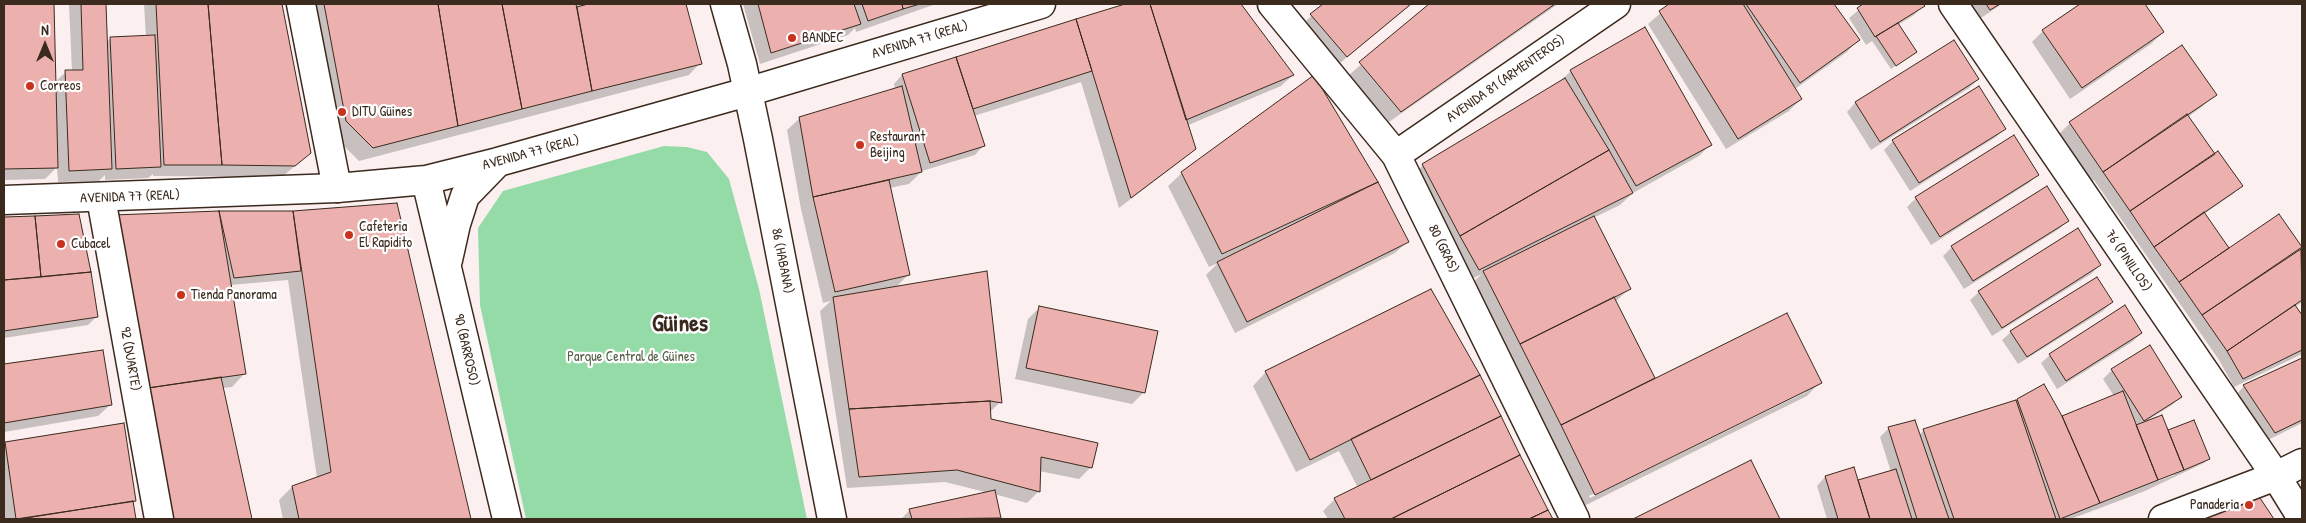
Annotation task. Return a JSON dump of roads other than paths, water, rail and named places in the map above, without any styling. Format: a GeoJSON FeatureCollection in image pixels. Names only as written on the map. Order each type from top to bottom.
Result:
{"type":"FeatureCollection","features":[{"type":"Feature","properties":{"kind":"main road"},"geometry":{"type":"LineString","coordinates":[[301,4],[337,188]]}},
{"type":"Feature","properties":{"kind":"main road","name":"86 (HABANA)"},"geometry":{"type":"LineString","coordinates":[[725,4],[735,37],[758,139],[832,519]]}},
{"type":"Feature","properties":{"kind":"main road","name":"AVENIDA 77 (REAL)"},"geometry":{"type":"LineString","coordinates":[[4,200],[337,188],[426,180],[498,162],[747,92],[1041,4]]}},
{"type":"Feature","properties":{"kind":"main road","name":"80 (GRAS)"},"geometry":{"type":"LineString","coordinates":[[1272,4],[1396,155],[1575,519]]}},
{"type":"Feature","properties":{"kind":"main road","name":"AVENIDA 81 (ARMENTEROS)"},"geometry":{"type":"LineString","coordinates":[[1396,155],[1616,4]]}},
{"type":"Feature","properties":{"kind":"main road","name":"76 (PINILLOS)"},"geometry":{"type":"LineString","coordinates":[[1953,4],[2276,476],[2302,518]]}},
{"type":"Feature","properties":{"kind":"main road"},"geometry":{"type":"LineString","coordinates":[[446,266],[465,196],[498,162]]}},
{"type":"Feature","properties":{"kind":"main road","name":"90 (BARROSO)"},"geometry":{"type":"LineString","coordinates":[[426,180],[507,519]]}},
{"type":"Feature","properties":{"kind":"main road","name":"92 (DUARTE)"},"geometry":{"type":"LineString","coordinates":[[101,198],[159,519]]}},
{"type":"Feature","properties":{"kind":"main road"},"geometry":{"type":"LineString","coordinates":[[2163,519],[2276,476],[2302,463]]}},
{"type":"Feature","properties":{"kind":"place","name":"BANDEC"},"geometry":{"type":"Point","coordinates":[792,38]}},
{"type":"Feature","properties":{"kind":"place","name":"Correos"},"geometry":{"type":"Point","coordinates":[30,86]}},
{"type":"Feature","properties":{"kind":"place","name":"DITU Güines"},"geometry":{"type":"Point","coordinates":[342,112]}},
{"type":"Feature","properties":{"kind":"place","name":"Restaurant Beijing"},"geometry":{"type":"Point","coordinates":[860,145]}},
{"type":"Feature","properties":{"kind":"place","name":"Cafeteria El Rapidito"},"geometry":{"type":"Point","coordinates":[349,235]}},
{"type":"Feature","properties":{"kind":"place","name":"Cubacel"},"geometry":{"type":"Point","coordinates":[61,244]}},
{"type":"Feature","properties":{"kind":"place","name":"Tienda Panorama"},"geometry":{"type":"Point","coordinates":[181,295]}},
{"type":"Feature","properties":{"kind":"place","name":"Panaderia"},"geometry":{"type":"Point","coordinates":[2249,505]}},
{"type":"Feature","properties":{"kind":"district","name":"Güines"},"geometry":{"type":"Point","coordinates":[680,325]}},
{"type":"Feature","properties":{"kind":"park label","name":"Parque Central de Güines"},"geometry":{"type":"Point","coordinates":[631,357]}}]}
